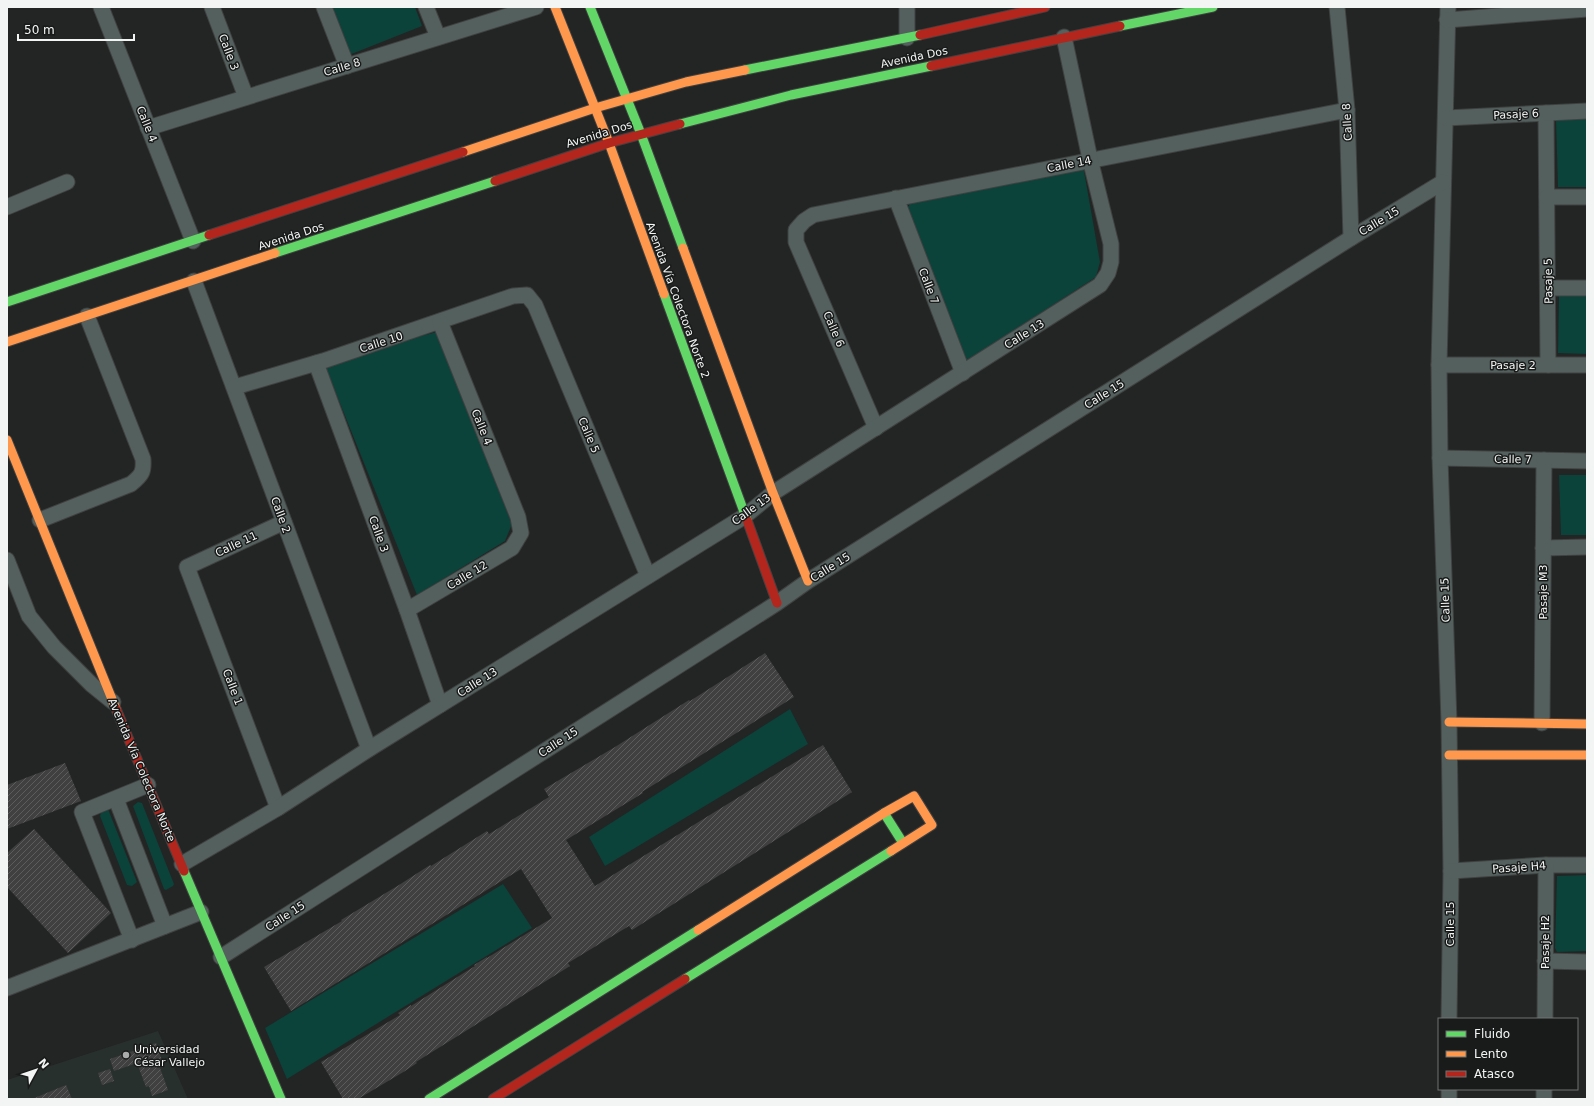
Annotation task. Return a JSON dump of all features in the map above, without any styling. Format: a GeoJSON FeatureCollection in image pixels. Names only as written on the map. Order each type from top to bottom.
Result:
{"type":"FeatureCollection","features":[{"type":"Feature","properties":{"kind":"street","name":"Calle 4"},"geometry":{"type":"LineString","coordinates":[[101,7],[193,241]]}},
{"type":"Feature","properties":{"kind":"street","name":"Calle 3"},"geometry":{"type":"LineString","coordinates":[[212,7],[246,97]]}},
{"type":"Feature","properties":{"kind":"street"},"geometry":{"type":"LineString","coordinates":[[324,7],[347,66]]}},
{"type":"Feature","properties":{"kind":"street"},"geometry":{"type":"LineString","coordinates":[[426,7],[438,38]]}},
{"type":"Feature","properties":{"kind":"street","name":"Calle 8"},"geometry":{"type":"LineString","coordinates":[[148,128],[536,7]]}},
{"type":"Feature","properties":{"kind":"street","name":"Avenida Vía Colectora Norte 2"},"geometry":{"type":"LineString","coordinates":[[556,7],[609,143],[777,603]]}},
{"type":"Feature","properties":{"kind":"street","name":"Avenida Vía Colectora Norte 2"},"geometry":{"type":"LineString","coordinates":[[590,7],[641,134],[773,493],[808,581]]}},
{"type":"Feature","properties":{"kind":"street"},"geometry":{"type":"LineString","coordinates":[[907,7],[907,38]]}},
{"type":"Feature","properties":{"kind":"street","name":"Avenida Dos"},"geometry":{"type":"LineString","coordinates":[[7,302],[595,108],[686,82],[907,38],[997,12],[1045,7]]}},
{"type":"Feature","properties":{"kind":"street","name":"Avenida Dos"},"geometry":{"type":"LineString","coordinates":[[7,342],[609,143],[641,134],[791,95],[1213,7]]}},
{"type":"Feature","properties":{"kind":"street","name":"Calle 8"},"geometry":{"type":"LineString","coordinates":[[1338,7],[1347,110],[1351,238]]}},
{"type":"Feature","properties":{"kind":"street"},"geometry":{"type":"LineString","coordinates":[[1447,13],[1587,9]]}},
{"type":"Feature","properties":{"kind":"street","name":"Calle 15"},"geometry":{"type":"LineString","coordinates":[[1447,13],[1445,174],[1443,182],[1440,365],[1440,458],[1449,722],[1449,1018]]}},
{"type":"Feature","properties":{"kind":"street","name":"Calle 13"},"geometry":{"type":"LineString","coordinates":[[182,864],[278,808],[369,749],[745,516],[773,493],[1100,286],[1108,273],[1111,262],[1111,244],[1090,159],[1064,37]]}},
{"type":"Feature","properties":{"kind":"street","name":"Calle 14"},"geometry":{"type":"LineString","coordinates":[[796,230],[804,221],[813,215],[1090,159],[1347,110]]}},
{"type":"Feature","properties":{"kind":"street","name":"Pasaje 6"},"geometry":{"type":"LineString","coordinates":[[1446,118],[1587,111]]}},
{"type":"Feature","properties":{"kind":"street","name":"Pasaje 5"},"geometry":{"type":"LineString","coordinates":[[1546,113],[1548,365]]}},
{"type":"Feature","properties":{"kind":"street"},"geometry":{"type":"LineString","coordinates":[[7,206],[67,182]]}},
{"type":"Feature","properties":{"kind":"street","name":"Calle 15"},"geometry":{"type":"LineString","coordinates":[[221,957],[777,603],[808,581],[1351,238],[1443,182]]}},
{"type":"Feature","properties":{"kind":"street"},"geometry":{"type":"LineString","coordinates":[[1547,197],[1587,197]]}},
{"type":"Feature","properties":{"kind":"street","name":"Calle 7"},"geometry":{"type":"LineString","coordinates":[[896,198],[962,373]]}},
{"type":"Feature","properties":{"kind":"street","name":"Calle 6"},"geometry":{"type":"LineString","coordinates":[[796,230],[796,242],[876,428]]}},
{"type":"Feature","properties":{"kind":"street","name":"Calle 2"},"geometry":{"type":"LineString","coordinates":[[194,281],[369,749]]}},
{"type":"Feature","properties":{"kind":"street"},"geometry":{"type":"LineString","coordinates":[[1548,288],[1587,288]]}},
{"type":"Feature","properties":{"kind":"street","name":"Calle 10"},"geometry":{"type":"LineString","coordinates":[[235,388],[440,322],[513,296],[527,295]]}},
{"type":"Feature","properties":{"kind":"street","name":"Calle 5"},"geometry":{"type":"LineString","coordinates":[[527,295],[535,305],[648,576]]}},
{"type":"Feature","properties":{"kind":"street"},"geometry":{"type":"LineString","coordinates":[[40,520],[131,484],[139,478],[144,470],[143,459],[87,316]]}},
{"type":"Feature","properties":{"kind":"street","name":"Calle 4"},"geometry":{"type":"LineString","coordinates":[[440,322],[518,517],[521,533]]}},
{"type":"Feature","properties":{"kind":"street","name":"Calle 3"},"geometry":{"type":"LineString","coordinates":[[316,363],[407,610],[440,705]]}},
{"type":"Feature","properties":{"kind":"street","name":"Pasaje 2"},"geometry":{"type":"LineString","coordinates":[[1440,365],[1587,365]]}},
{"type":"Feature","properties":{"kind":"street","name":"Avenida Vía Colectora Norte"},"geometry":{"type":"LineString","coordinates":[[7,440],[148,785],[281,1099]]}},
{"type":"Feature","properties":{"kind":"street","name":"Calle 7"},"geometry":{"type":"LineString","coordinates":[[1440,458],[1587,461]]}},
{"type":"Feature","properties":{"kind":"street","name":"Pasaje M3"},"geometry":{"type":"LineString","coordinates":[[1542,723],[1544,460]]}},
{"type":"Feature","properties":{"kind":"street","name":"Calle 11"},"geometry":{"type":"LineString","coordinates":[[187,567],[284,522]]}},
{"type":"Feature","properties":{"kind":"street","name":"Calle 12"},"geometry":{"type":"LineString","coordinates":[[407,610],[512,548],[521,533]]}},
{"type":"Feature","properties":{"kind":"street"},"geometry":{"type":"LineString","coordinates":[[1543,548],[1587,547]]}},
{"type":"Feature","properties":{"kind":"street"},"geometry":{"type":"LineString","coordinates":[[7,560],[29,616],[54,647],[92,685],[114,703]]}},
{"type":"Feature","properties":{"kind":"street","name":"Calle 1"},"geometry":{"type":"LineString","coordinates":[[187,567],[278,808]]}},
{"type":"Feature","properties":{"kind":"street"},"geometry":{"type":"LineString","coordinates":[[1449,722],[1587,724]]}},
{"type":"Feature","properties":{"kind":"street"},"geometry":{"type":"LineString","coordinates":[[1449,755],[1587,755]]}},
{"type":"Feature","properties":{"kind":"street"},"geometry":{"type":"LineString","coordinates":[[132,940],[82,812],[148,785]]}},
{"type":"Feature","properties":{"kind":"street"},"geometry":{"type":"LineString","coordinates":[[429,1099],[884,813],[914,796],[932,826],[493,1099]]}},
{"type":"Feature","properties":{"kind":"street"},"geometry":{"type":"LineString","coordinates":[[116,799],[165,926]]}},
{"type":"Feature","properties":{"kind":"street"},"geometry":{"type":"LineString","coordinates":[[884,813],[903,843]]}},
{"type":"Feature","properties":{"kind":"street","name":"Pasaje H4"},"geometry":{"type":"LineString","coordinates":[[1450,872],[1546,864],[1587,865]]}},
{"type":"Feature","properties":{"kind":"street","name":"Pasaje H2"},"geometry":{"type":"LineString","coordinates":[[1544,1018],[1546,864]]}},
{"type":"Feature","properties":{"kind":"street"},"geometry":{"type":"LineString","coordinates":[[7,988],[201,912]]}},
{"type":"Feature","properties":{"kind":"street"},"geometry":{"type":"LineString","coordinates":[[1545,961],[1587,962]]}},
{"type":"Feature","properties":{"kind":"shaded area","name":"Universidad César Vallejo"},"geometry":{"type":"Polygon","coordinates":[[[158,1031],[188,1099],[7,1099],[7,1080],[158,1031]]]}},
{"type":"Feature","properties":{"kind":"green space"},"geometry":{"type":"Polygon","coordinates":[[[331,7],[415,7],[422,26],[349,55],[331,7]]]}},
{"type":"Feature","properties":{"kind":"green space"},"geometry":{"type":"Polygon","coordinates":[[[1587,118],[1587,187],[1558,187],[1556,120],[1587,118]]]}},
{"type":"Feature","properties":{"kind":"green space"},"geometry":{"type":"Polygon","coordinates":[[[1077,165],[1084,171],[1100,262],[1096,277],[967,361],[961,356],[907,209],[913,198],[1077,165]]]}},
{"type":"Feature","properties":{"kind":"green space"},"geometry":{"type":"Polygon","coordinates":[[[1559,296],[1587,296],[1587,354],[1558,353],[1559,296]]]}},
{"type":"Feature","properties":{"kind":"green space"},"geometry":{"type":"Polygon","coordinates":[[[437,332],[512,524],[505,541],[417,595],[323,361],[437,332]]]}},
{"type":"Feature","properties":{"kind":"green space"},"geometry":{"type":"Polygon","coordinates":[[[1559,475],[1587,475],[1587,535],[1561,535],[1559,475]]]}},
{"type":"Feature","properties":{"kind":"green space"},"geometry":{"type":"Polygon","coordinates":[[[790,709],[808,744],[605,866],[589,837],[790,709]]]}},
{"type":"Feature","properties":{"kind":"green space"},"geometry":{"type":"Polygon","coordinates":[[[138,802],[142,803],[174,884],[166,890],[164,889],[133,806],[138,802]]]}},
{"type":"Feature","properties":{"kind":"green space"},"geometry":{"type":"Polygon","coordinates":[[[108,809],[137,882],[132,886],[127,885],[100,816],[102,810],[108,809]]]}},
{"type":"Feature","properties":{"kind":"green space"},"geometry":{"type":"Polygon","coordinates":[[[1587,875],[1587,951],[1557,952],[1555,948],[1557,876],[1587,875]]]}},
{"type":"Feature","properties":{"kind":"green space"},"geometry":{"type":"Polygon","coordinates":[[[503,884],[532,928],[287,1079],[265,1028],[503,884]]]}},
{"type":"Feature","properties":{"kind":"building"},"geometry":{"type":"Polygon","coordinates":[[[765,653],[794,697],[566,840],[595,886],[823,745],[852,792],[632,930],[629,926],[568,963],[570,966],[416,1062],[417,1063],[405,1071],[358,1099],[343,1099],[321,1062],[400,1015],[398,1013],[552,918],[521,869],[291,1011],[264,967],[342,921],[341,920],[487,831],[489,834],[549,797],[544,789],[615,747],[689,700],[690,701],[765,653]]]}},
{"type":"Feature","properties":{"kind":"building"},"geometry":{"type":"Polygon","coordinates":[[[65,763],[81,801],[7,829],[7,785],[65,763]]]}},
{"type":"Feature","properties":{"kind":"building"},"geometry":{"type":"Polygon","coordinates":[[[34,829],[111,913],[68,953],[7,887],[7,853],[34,829]]]}},
{"type":"Feature","properties":{"kind":"building"},"geometry":{"type":"Polygon","coordinates":[[[156,1043],[164,1067],[160,1068],[168,1090],[152,1096],[149,1086],[146,1087],[137,1063],[114,1071],[110,1059],[156,1043]]]}},
{"type":"Feature","properties":{"kind":"building"},"geometry":{"type":"Polygon","coordinates":[[[110,1069],[114,1081],[102,1085],[98,1073],[110,1069]]]}},
{"type":"Feature","properties":{"kind":"building"},"geometry":{"type":"Polygon","coordinates":[[[66,1085],[72,1099],[32,1099],[66,1085]]]}},
{"type":"Feature","properties":{"kind":"traffic: fast"},"geometry":{"type":"LineString","coordinates":[[590,7],[641,134],[683,248]]}},
{"type":"Feature","properties":{"kind":"traffic: fast"},"geometry":{"type":"LineString","coordinates":[[1120,26],[1213,7]]}},
{"type":"Feature","properties":{"kind":"traffic: fast"},"geometry":{"type":"LineString","coordinates":[[745,70],[920,35]]}},
{"type":"Feature","properties":{"kind":"traffic: fast"},"geometry":{"type":"LineString","coordinates":[[680,124],[791,95],[931,66]]}},
{"type":"Feature","properties":{"kind":"traffic: fast"},"geometry":{"type":"LineString","coordinates":[[275,253],[495,181]]}},
{"type":"Feature","properties":{"kind":"traffic: fast"},"geometry":{"type":"LineString","coordinates":[[7,302],[209,235]]}},
{"type":"Feature","properties":{"kind":"traffic: fast"},"geometry":{"type":"LineString","coordinates":[[664,294],[747,520]]}},
{"type":"Feature","properties":{"kind":"traffic: fast"},"geometry":{"type":"LineString","coordinates":[[884,813],[903,843]]}},
{"type":"Feature","properties":{"kind":"traffic: fast"},"geometry":{"type":"LineString","coordinates":[[685,979],[891,851]]}},
{"type":"Feature","properties":{"kind":"traffic: fast"},"geometry":{"type":"LineString","coordinates":[[184,871],[281,1099]]}},
{"type":"Feature","properties":{"kind":"traffic: fast"},"geometry":{"type":"LineString","coordinates":[[429,1099],[698,930]]}},
{"type":"Feature","properties":{"kind":"traffic: slow"},"geometry":{"type":"LineString","coordinates":[[555,7],[609,143],[664,294]]}},
{"type":"Feature","properties":{"kind":"traffic: slow"},"geometry":{"type":"LineString","coordinates":[[463,152],[595,108],[686,82],[745,70]]}},
{"type":"Feature","properties":{"kind":"traffic: slow"},"geometry":{"type":"LineString","coordinates":[[683,248],[773,493],[808,581]]}},
{"type":"Feature","properties":{"kind":"traffic: slow"},"geometry":{"type":"LineString","coordinates":[[7,342],[275,253]]}},
{"type":"Feature","properties":{"kind":"traffic: slow"},"geometry":{"type":"LineString","coordinates":[[7,440],[116,709]]}},
{"type":"Feature","properties":{"kind":"traffic: slow"},"geometry":{"type":"LineString","coordinates":[[1449,722],[1587,724]]}},
{"type":"Feature","properties":{"kind":"traffic: slow"},"geometry":{"type":"LineString","coordinates":[[1449,755],[1587,755]]}},
{"type":"Feature","properties":{"kind":"traffic: slow"},"geometry":{"type":"LineString","coordinates":[[698,930],[884,813],[914,796],[932,825],[891,851]]}},
{"type":"Feature","properties":{"kind":"traffic: jam"},"geometry":{"type":"LineString","coordinates":[[920,35],[1045,7]]}},
{"type":"Feature","properties":{"kind":"traffic: jam"},"geometry":{"type":"LineString","coordinates":[[931,66],[1120,26]]}},
{"type":"Feature","properties":{"kind":"traffic: jam"},"geometry":{"type":"LineString","coordinates":[[495,181],[609,143],[680,124]]}},
{"type":"Feature","properties":{"kind":"traffic: jam"},"geometry":{"type":"LineString","coordinates":[[209,235],[463,152]]}},
{"type":"Feature","properties":{"kind":"traffic: jam"},"geometry":{"type":"LineString","coordinates":[[747,520],[777,603]]}},
{"type":"Feature","properties":{"kind":"traffic: jam"},"geometry":{"type":"LineString","coordinates":[[116,709],[184,871]]}},
{"type":"Feature","properties":{"kind":"traffic: jam"},"geometry":{"type":"LineString","coordinates":[[493,1099],[685,979]]}},
{"type":"Feature","properties":{"kind":"place","name":"Universidad César Vallejo"},"geometry":{"type":"Point","coordinates":[126,1055]}}]}
